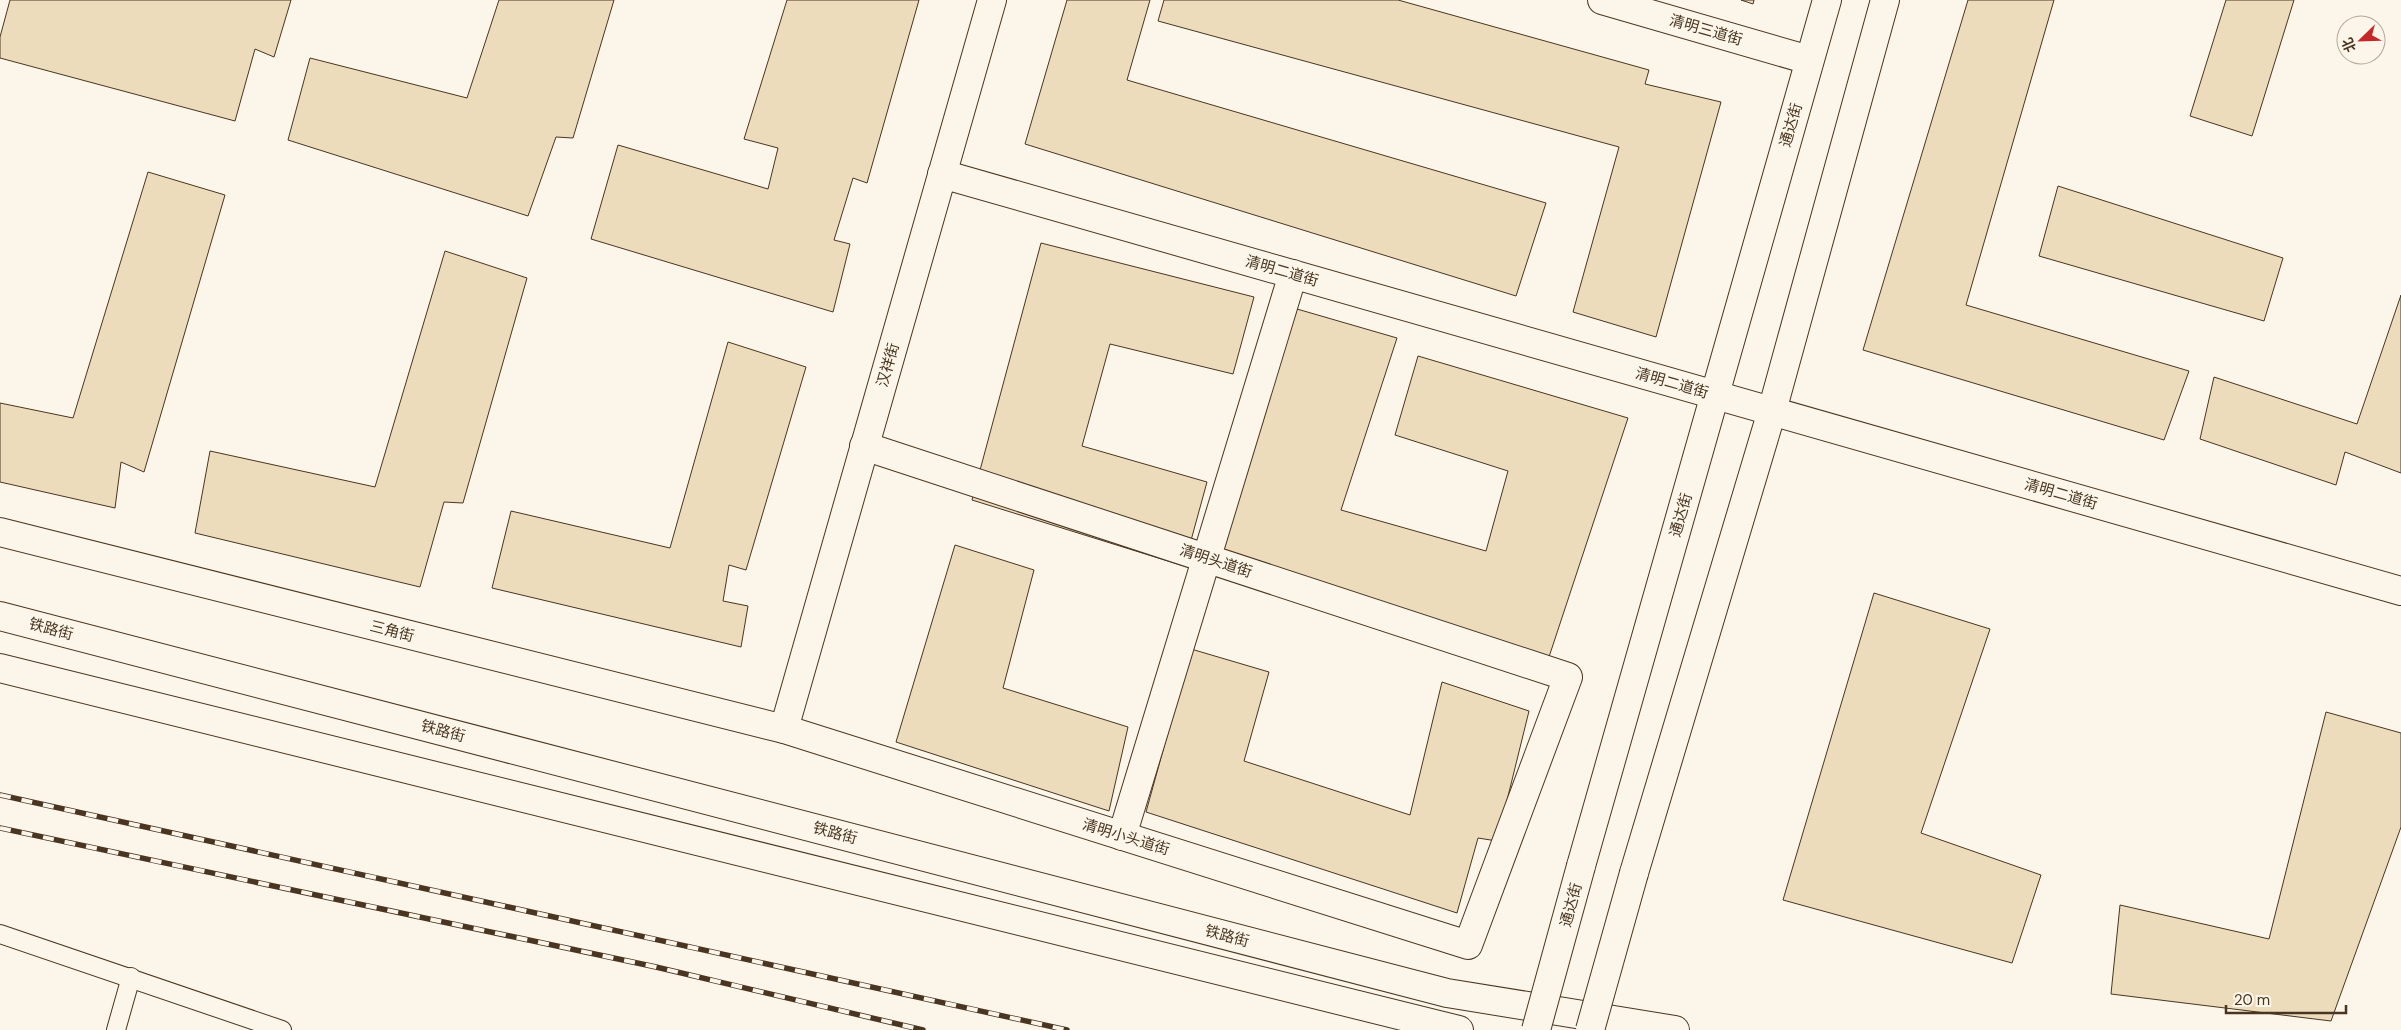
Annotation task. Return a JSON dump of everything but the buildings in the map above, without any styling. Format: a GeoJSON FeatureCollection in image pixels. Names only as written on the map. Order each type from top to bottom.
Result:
{"type":"FeatureCollection","features":[{"type":"Feature","properties":{"kind":"street","name":"汉祥街"},"geometry":{"type":"LineString","coordinates":[[784,729],[992,0]]}},
{"type":"Feature","properties":{"kind":"street","name":"清明三道街"},"geometry":{"type":"LineString","coordinates":[[1602,0],[1809,60]]}},
{"type":"Feature","properties":{"kind":"street","name":"通达街"},"geometry":{"type":"LineString","coordinates":[[1536,1030],[1827,0]]}},
{"type":"Feature","properties":{"kind":"street"},"geometry":{"type":"LineString","coordinates":[[1590,1030],[1634,873],[1772,411],[1885,0]]}},
{"type":"Feature","properties":{"kind":"street","name":"清明二道街"},"geometry":{"type":"LineString","coordinates":[[942,174],[2401,591]]}},
{"type":"Feature","properties":{"kind":"street"},"geometry":{"type":"LineString","coordinates":[[1122,836],[1293,274]]}},
{"type":"Feature","properties":{"kind":"street","name":"清明头道街"},"geometry":{"type":"LineString","coordinates":[[864,446],[1568,677],[1468,945]]}},
{"type":"Feature","properties":{"kind":"street","name":"三角街"},"geometry":{"type":"LineString","coordinates":[[0,532],[784,729]]}},
{"type":"Feature","properties":{"kind":"street","name":"铁路街"},"geometry":{"type":"LineString","coordinates":[[0,616],[1447,993],[1675,1030]]}},
{"type":"Feature","properties":{"kind":"street"},"geometry":{"type":"LineString","coordinates":[[0,668],[1459,1030]]}},
{"type":"Feature","properties":{"kind":"street","name":"清明小头道街"},"geometry":{"type":"LineString","coordinates":[[784,729],[1468,945]]}},
{"type":"Feature","properties":{"kind":"lane"},"geometry":{"type":"LineString","coordinates":[[0,934],[131,977],[282,1030]]}},
{"type":"Feature","properties":{"kind":"lane"},"geometry":{"type":"LineString","coordinates":[[116,1030],[131,977]]}},
{"type":"Feature","properties":{"kind":"railway"},"geometry":{"type":"LineString","coordinates":[[0,795],[1067,1030]]}},
{"type":"Feature","properties":{"kind":"railway"},"geometry":{"type":"LineString","coordinates":[[0,828],[656,967],[923,1030]]}}]}
